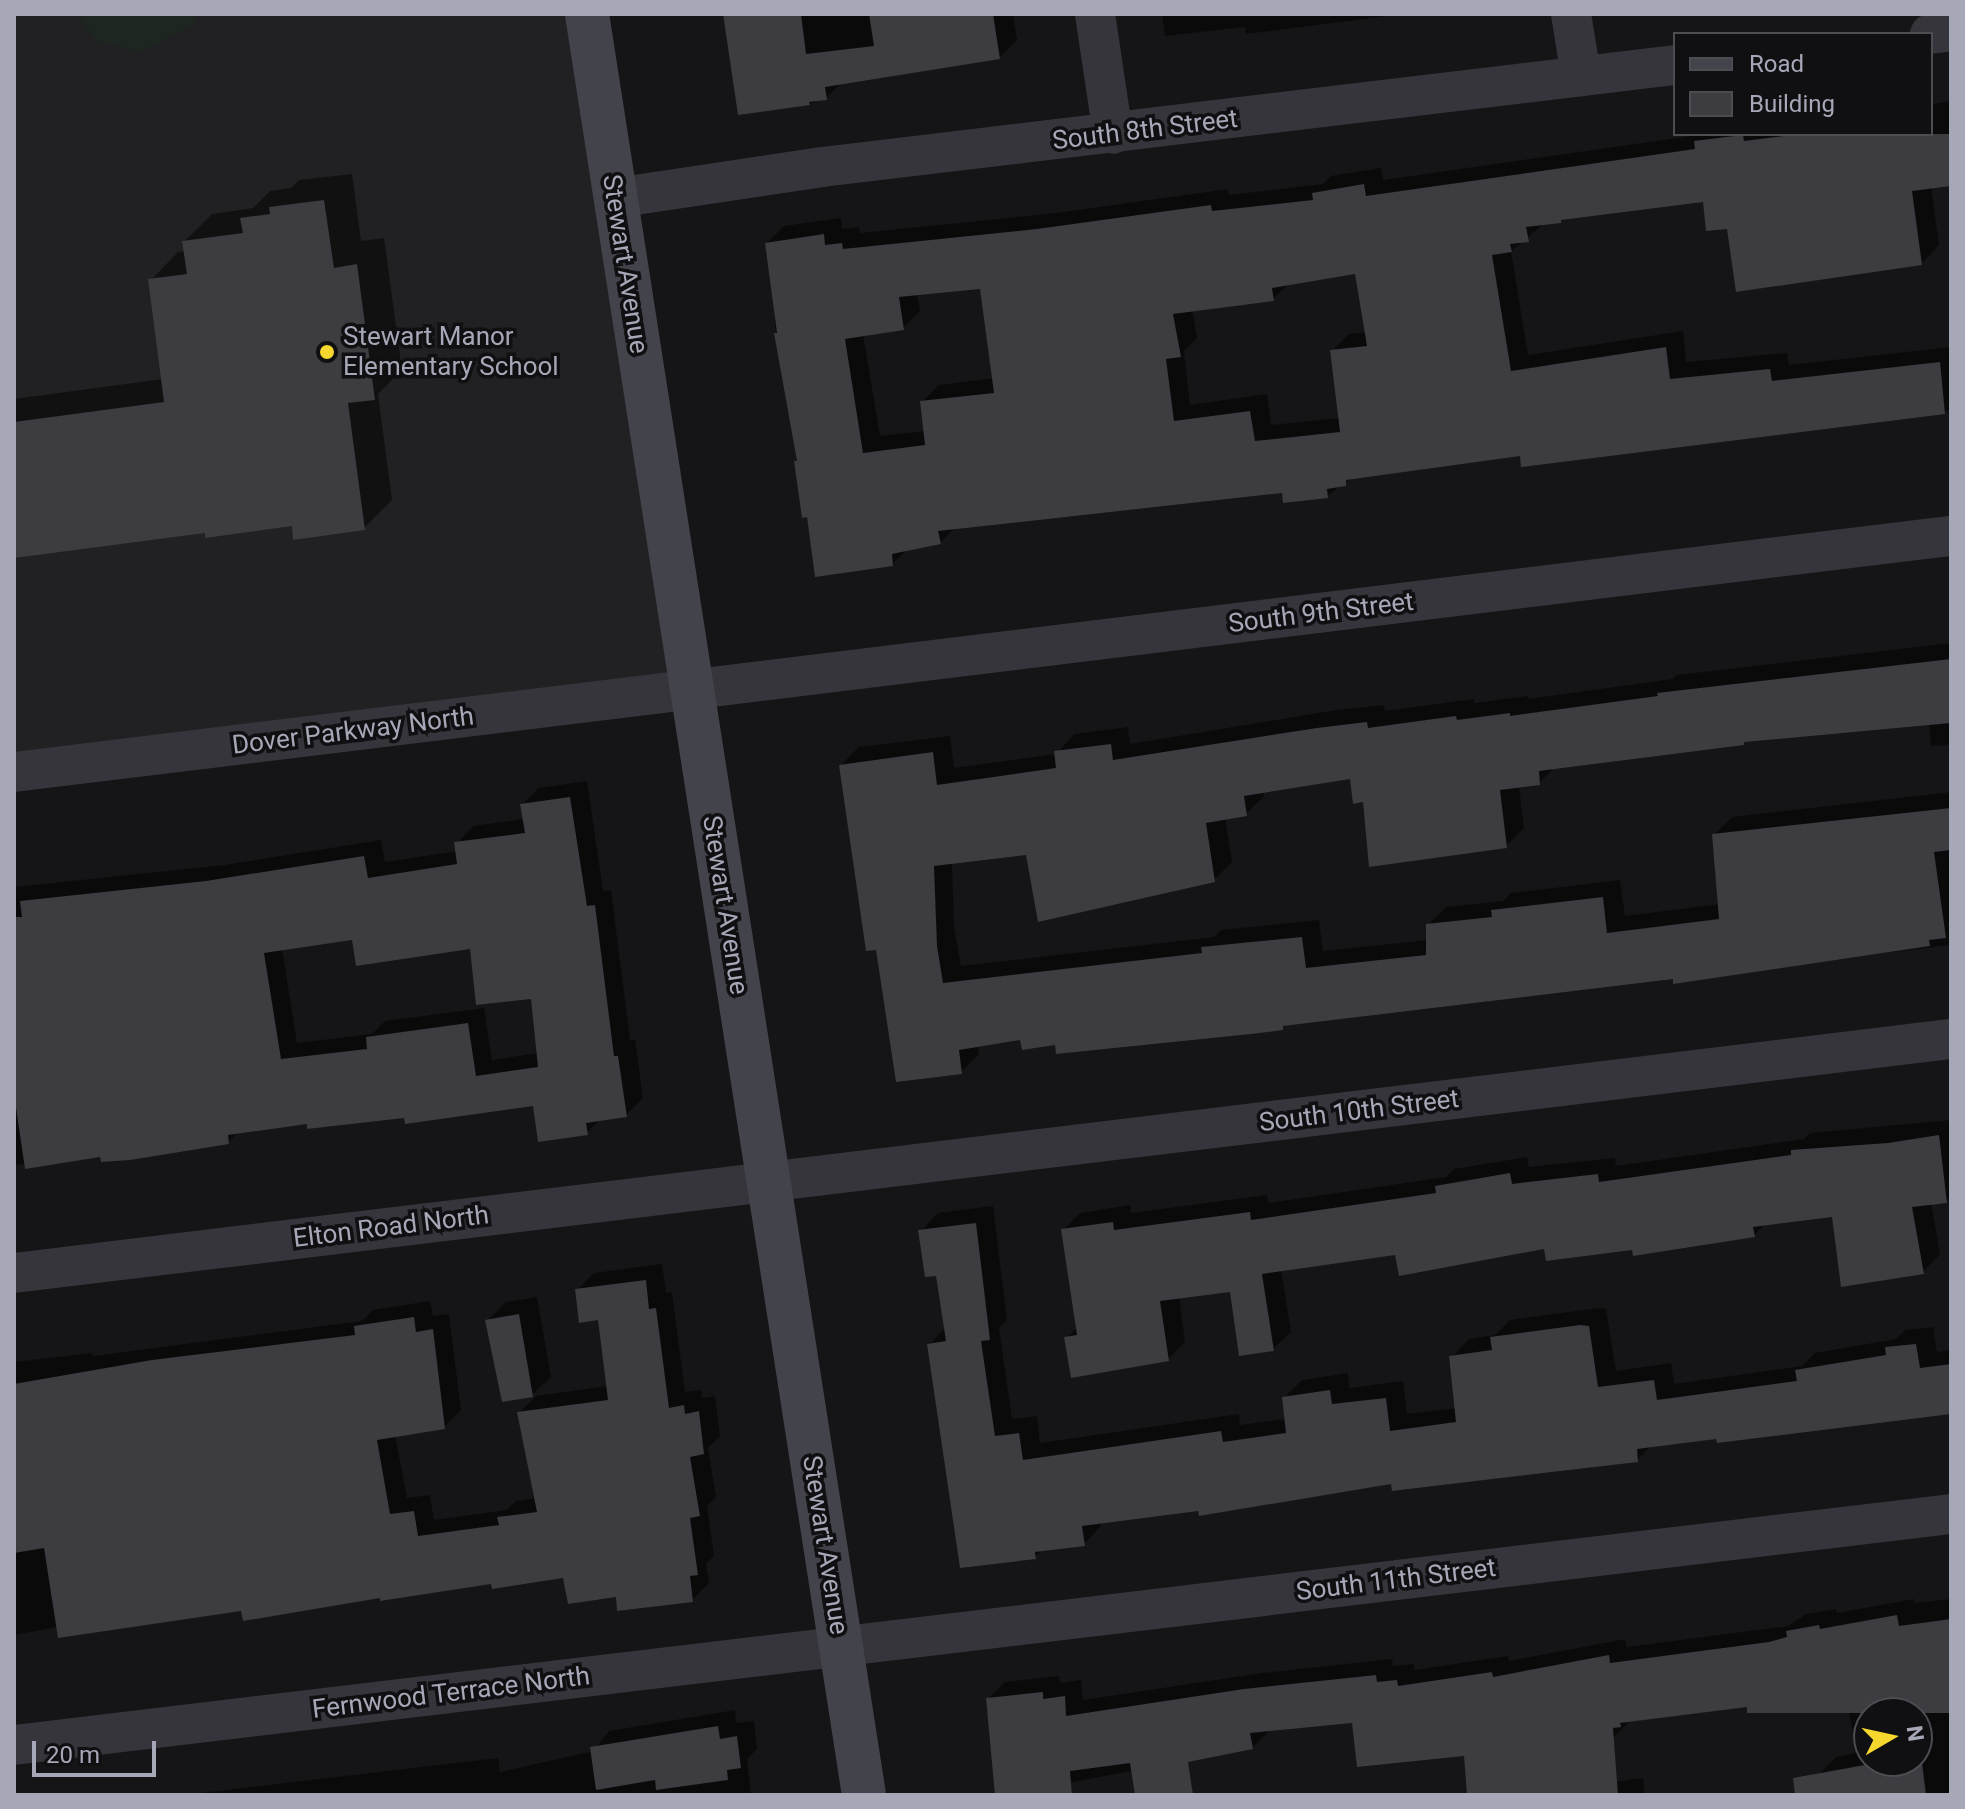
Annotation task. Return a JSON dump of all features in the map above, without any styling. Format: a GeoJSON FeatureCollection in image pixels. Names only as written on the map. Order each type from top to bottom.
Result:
{"type":"FeatureCollection","features":[{"type":"Feature","properties":{"kind":"main road","name":"Stewart Avenue"},"geometry":{"type":"LineString","coordinates":[[587,14],[864,1795]]}},
{"type":"Feature","properties":{"kind":"street"},"geometry":{"type":"LineString","coordinates":[[1095,14],[1113,134]]}},
{"type":"Feature","properties":{"kind":"street"},"geometry":{"type":"LineString","coordinates":[[1571,14],[1581,76]]}},
{"type":"Feature","properties":{"kind":"street","name":"South 8th Street"},"geometry":{"type":"LineString","coordinates":[[615,198],[822,167],[1673,65]]}},
{"type":"Feature","properties":{"kind":"street","name":"South 9th Street"},"geometry":{"type":"LineString","coordinates":[[692,690],[1951,536]]}},
{"type":"Feature","properties":{"kind":"street","name":"Dover Parkway North"},"geometry":{"type":"LineString","coordinates":[[14,772],[692,690]]}},
{"type":"Feature","properties":{"kind":"street","name":"South 10th Street"},"geometry":{"type":"LineString","coordinates":[[768,1182],[1951,1039]]}},
{"type":"Feature","properties":{"kind":"street","name":"Elton Road North"},"geometry":{"type":"LineString","coordinates":[[14,1273],[768,1182]]}},
{"type":"Feature","properties":{"kind":"street","name":"South 11th Street"},"geometry":{"type":"LineString","coordinates":[[841,1647],[1951,1514]]}},
{"type":"Feature","properties":{"kind":"street","name":"Fernwood Terrace North"},"geometry":{"type":"LineString","coordinates":[[14,1745],[841,1647]]}},
{"type":"Feature","properties":{"kind":"shaded area","name":"Stewart Manor Elementary School"},"geometry":{"type":"Polygon","coordinates":[[[14,14],[588,14],[692,690],[14,772],[14,14]]]}},
{"type":"Feature","properties":{"kind":"shaded area"},"geometry":{"type":"Polygon","coordinates":[[[76,14],[198,14],[193,24],[142,52],[97,41],[76,14]]]}},
{"type":"Feature","properties":{"kind":"building"},"geometry":{"type":"Polygon","coordinates":[[[723,14],[801,14],[806,54],[874,46],[869,14],[993,14],[1000,59],[825,87],[827,100],[738,115],[723,14]]]}},
{"type":"Feature","properties":{"kind":"building"},"geometry":{"type":"Polygon","coordinates":[[[1951,134],[1951,186],[1912,191],[1922,265],[1736,292],[1727,229],[1706,231],[1703,202],[1526,227],[1529,242],[1510,244],[1512,252],[1492,255],[1511,371],[1666,347],[1670,379],[1770,369],[1772,381],[1940,362],[1945,414],[1521,467],[1520,456],[1346,480],[1346,486],[1327,489],[1328,498],[1283,503],[1282,493],[938,531],[941,544],[892,554],[893,566],[815,577],[807,517],[802,518],[794,461],[797,461],[774,333],[777,333],[765,243],[824,234],[825,245],[842,243],[843,249],[1037,229],[1211,205],[1212,211],[1313,200],[1312,193],[1364,184],[1366,196],[1695,149],[1694,141],[1743,136],[1744,141],[1784,136],[1951,134]],[[1355,274],[1272,288],[1274,301],[1173,314],[1181,357],[1166,359],[1174,421],[1250,411],[1255,441],[1340,432],[1330,350],[1367,346],[1355,274]],[[980,289],[899,297],[904,330],[845,339],[863,453],[925,445],[920,401],[994,393],[980,289]]]}},
{"type":"Feature","properties":{"kind":"building"},"geometry":{"type":"Polygon","coordinates":[[[324,200],[334,268],[357,264],[375,400],[348,403],[365,530],[293,540],[292,526],[205,538],[205,533],[14,558],[14,422],[164,402],[148,279],[187,274],[182,241],[243,233],[240,218],[270,214],[269,207],[324,200]]]}},
{"type":"Feature","properties":{"kind":"building"},"geometry":{"type":"Polygon","coordinates":[[[1951,659],[1951,723],[1744,742],[1744,745],[1539,771],[1540,785],[1500,790],[1507,848],[1369,867],[1363,802],[1353,804],[1350,779],[1244,796],[1247,816],[1206,823],[1215,882],[1038,922],[1026,855],[934,866],[937,946],[943,983],[1202,953],[1201,947],[1302,937],[1306,968],[1426,955],[1426,924],[1492,917],[1491,910],[1603,897],[1607,933],[1719,919],[1712,834],[1951,808],[1951,850],[1934,852],[1946,938],[1929,940],[1930,946],[1673,984],[1673,979],[1283,1026],[1283,1030],[1251,1034],[1056,1054],[1055,1045],[1022,1050],[1020,1040],[959,1050],[962,1074],[896,1082],[876,950],[866,951],[839,765],[933,752],[937,785],[1056,768],[1054,751],[1111,744],[1113,760],[1317,728],[1367,722],[1368,728],[1456,716],[1457,720],[1510,713],[1510,716],[1658,696],[1657,693],[1951,659]]]}},
{"type":"Feature","properties":{"kind":"building"},"geometry":{"type":"Polygon","coordinates":[[[570,797],[587,906],[595,905],[614,1056],[618,1056],[627,1117],[586,1123],[588,1135],[538,1142],[533,1106],[405,1124],[404,1118],[307,1129],[307,1124],[228,1135],[229,1144],[130,1160],[101,1162],[100,1157],[25,1169],[14,1094],[14,917],[22,917],[20,901],[206,881],[364,856],[368,878],[457,864],[454,842],[525,833],[520,804],[570,797]],[[352,940],[264,953],[281,1059],[367,1049],[366,1037],[468,1023],[476,1076],[538,1067],[531,999],[476,1005],[470,949],[356,966],[352,940]]]}},
{"type":"Feature","properties":{"kind":"building"},"geometry":{"type":"Polygon","coordinates":[[[1939,1135],[1947,1203],[1912,1207],[1924,1274],[1841,1287],[1832,1217],[1753,1227],[1755,1237],[1633,1256],[1632,1250],[1546,1261],[1544,1249],[1399,1276],[1395,1255],[1262,1274],[1274,1351],[1239,1356],[1230,1292],[1160,1301],[1169,1361],[1071,1378],[1064,1337],[1077,1335],[1061,1229],[1113,1222],[1114,1230],[1250,1212],[1251,1220],[1436,1193],[1435,1186],[1510,1173],[1512,1184],[1598,1174],[1599,1182],[1791,1155],[1791,1150],[1888,1143],[1939,1135]]]}},
{"type":"Feature","properties":{"kind":"building"},"geometry":{"type":"Polygon","coordinates":[[[976,1223],[990,1340],[981,1341],[995,1436],[1019,1433],[1023,1460],[1221,1431],[1223,1442],[1286,1433],[1282,1397],[1330,1390],[1332,1404],[1386,1398],[1390,1431],[1456,1422],[1449,1356],[1492,1350],[1490,1337],[1580,1325],[1589,1326],[1598,1387],[1654,1380],[1657,1400],[1797,1381],[1795,1370],[1886,1355],[1885,1347],[1916,1344],[1920,1368],[1951,1364],[1951,1414],[1717,1443],[1716,1439],[1637,1449],[1638,1462],[1392,1491],[1391,1484],[1199,1516],[1198,1511],[1082,1526],[1085,1546],[1035,1552],[1036,1559],[960,1568],[927,1344],[946,1341],[936,1276],[925,1277],[918,1230],[976,1223]]]}},
{"type":"Feature","properties":{"kind":"building"},"geometry":{"type":"Polygon","coordinates":[[[646,1280],[649,1309],[656,1308],[669,1408],[684,1405],[685,1414],[699,1411],[704,1454],[690,1457],[700,1516],[690,1518],[698,1575],[690,1576],[693,1602],[617,1611],[616,1597],[568,1604],[563,1578],[492,1589],[491,1584],[380,1601],[380,1598],[243,1621],[241,1611],[58,1638],[44,1548],[14,1553],[14,1384],[152,1360],[355,1335],[354,1326],[414,1317],[416,1332],[433,1329],[445,1429],[377,1440],[390,1514],[414,1511],[418,1536],[499,1525],[497,1517],[537,1512],[517,1412],[608,1400],[598,1320],[579,1323],[575,1289],[646,1280]]]}},
{"type":"Feature","properties":{"kind":"building"},"geometry":{"type":"Polygon","coordinates":[[[519,1314],[533,1397],[502,1402],[485,1320],[519,1314]]]}},
{"type":"Feature","properties":{"kind":"building"},"geometry":{"type":"Polygon","coordinates":[[[1897,1615],[1899,1626],[1951,1619],[1951,1713],[1933,1713],[1933,1697],[1853,1697],[1853,1713],[1747,1713],[1747,1707],[1620,1723],[1621,1727],[1613,1728],[1618,1795],[1467,1795],[1464,1756],[1357,1767],[1352,1723],[1250,1733],[1253,1749],[1188,1762],[1193,1795],[1135,1795],[1130,1763],[1070,1771],[1072,1795],[995,1795],[986,1698],[1043,1692],[1043,1699],[1065,1696],[1066,1716],[1244,1689],[1376,1675],[1377,1682],[1397,1680],[1398,1686],[1492,1672],[1493,1677],[1609,1655],[1610,1663],[1769,1642],[1787,1637],[1786,1631],[1819,1625],[1820,1629],[1897,1615]]]}},
{"type":"Feature","properties":{"kind":"building"},"geometry":{"type":"Polygon","coordinates":[[[718,1726],[720,1739],[737,1736],[741,1768],[727,1770],[728,1780],[656,1790],[655,1780],[596,1790],[590,1747],[718,1726]]]}},
{"type":"Feature","properties":{"kind":"building"},"geometry":{"type":"Polygon","coordinates":[[[1853,1767],[1853,1777],[1924,1777],[1926,1795],[1795,1795],[1793,1778],[1853,1767]]]}},
{"type":"Feature","properties":{"kind":"place","name":"Stewart Manor Elementary School"},"geometry":{"type":"Point","coordinates":[327,352]}}]}
